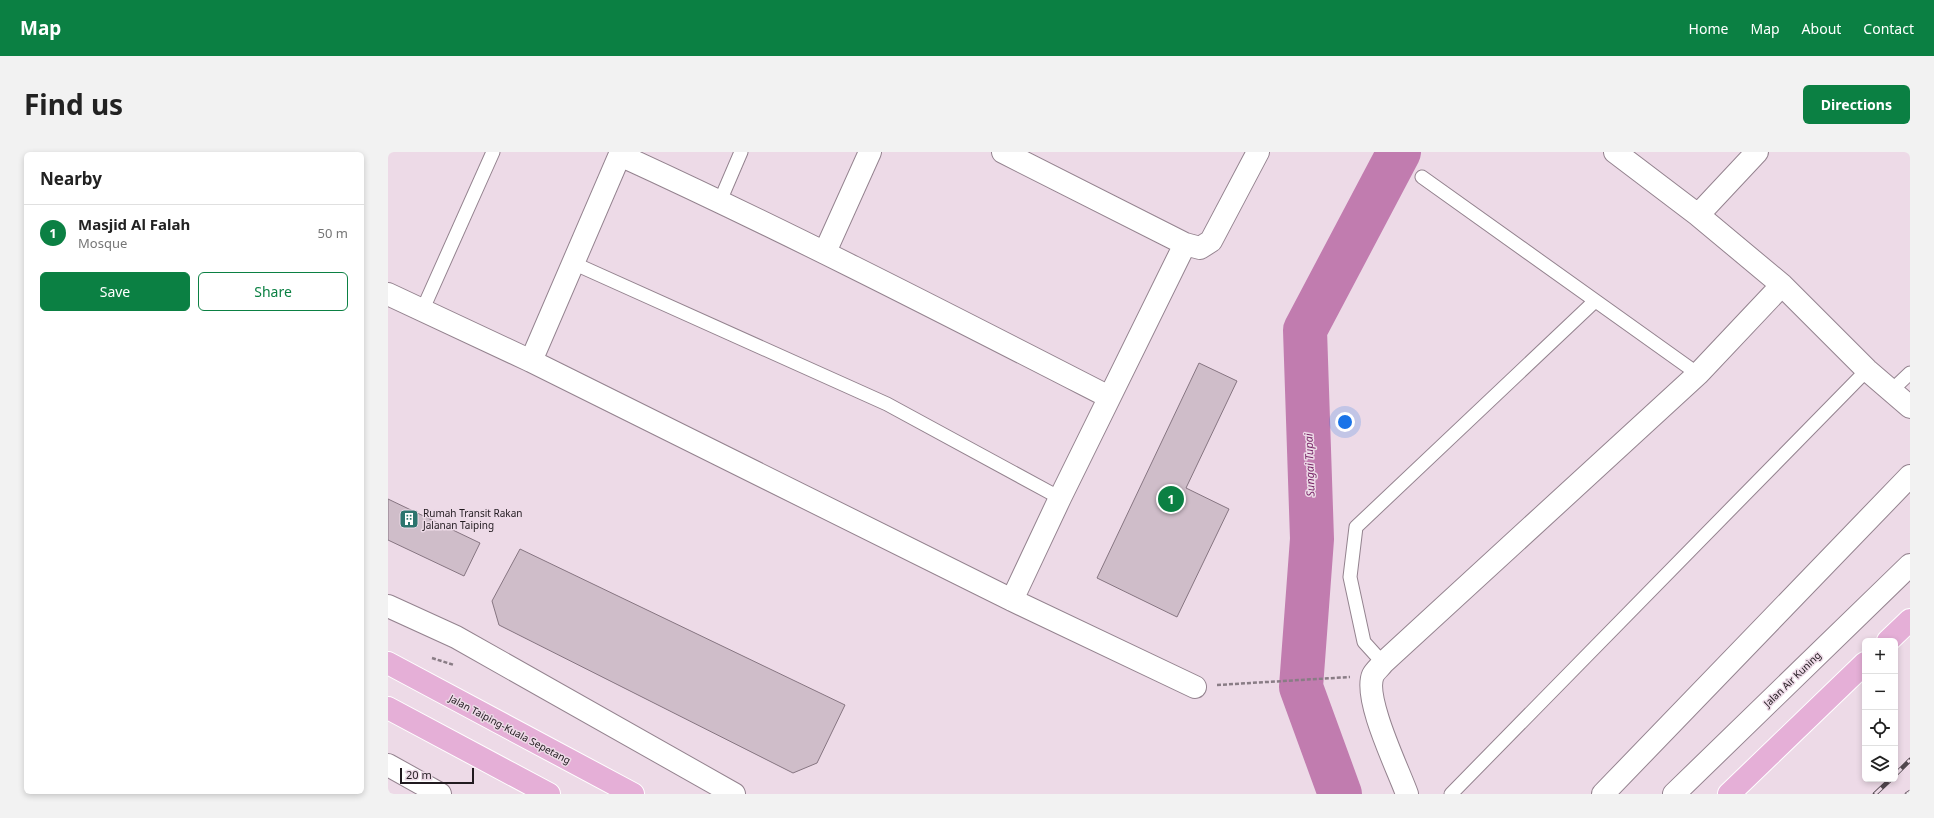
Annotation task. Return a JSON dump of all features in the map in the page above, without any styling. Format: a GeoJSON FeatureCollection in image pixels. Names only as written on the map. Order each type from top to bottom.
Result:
{"type":"FeatureCollection","features":[{"type":"Feature","properties":{"kind":"main road"},"geometry":{"type":"LineString","coordinates":[[1891,638],[1910,620]]}},
{"type":"Feature","properties":{"kind":"main road","name":"Jalan Taiping-Kuala Sepetang"},"geometry":{"type":"LineString","coordinates":[[388,663],[633,794]]}},
{"type":"Feature","properties":{"kind":"main road"},"geometry":{"type":"LineString","coordinates":[[1729,794],[1862,666]]}},
{"type":"Feature","properties":{"kind":"main road"},"geometry":{"type":"LineString","coordinates":[[388,708],[549,794]]}},
{"type":"Feature","properties":{"kind":"street"},"geometry":{"type":"LineString","coordinates":[[825,252],[870,152]]}},
{"type":"Feature","properties":{"kind":"street"},"geometry":{"type":"LineString","coordinates":[[1003,152],[1185,244],[1200,248],[1211,241],[1258,152]]}},
{"type":"Feature","properties":{"kind":"street"},"geometry":{"type":"LineString","coordinates":[[1615,152],[1698,215],[1782,285],[1867,370],[1910,407]]}},
{"type":"Feature","properties":{"kind":"street"},"geometry":{"type":"LineString","coordinates":[[1698,215],[1757,152]]}},
{"type":"Feature","properties":{"kind":"street"},"geometry":{"type":"LineString","coordinates":[[531,361],[621,153],[825,252],[1109,398]]}},
{"type":"Feature","properties":{"kind":"street"},"geometry":{"type":"LineString","coordinates":[[1012,600],[1060,498],[1185,244]]}},
{"type":"Feature","properties":{"kind":"street"},"geometry":{"type":"LineString","coordinates":[[1407,794],[1374,709],[1371,691],[1378,669],[1698,374],[1782,285]]}},
{"type":"Feature","properties":{"kind":"street"},"geometry":{"type":"LineString","coordinates":[[388,294],[422,312],[531,361],[1012,600],[1195,687]]}},
{"type":"Feature","properties":{"kind":"street"},"geometry":{"type":"LineString","coordinates":[[1604,794],[1910,476]]}},
{"type":"Feature","properties":{"kind":"street","name":"Jalan Air Kuning"},"geometry":{"type":"LineString","coordinates":[[1674,794],[1910,565]]}},
{"type":"Feature","properties":{"kind":"street"},"geometry":{"type":"LineString","coordinates":[[388,606],[456,637],[734,794]]}},
{"type":"Feature","properties":{"kind":"street"},"geometry":{"type":"LineString","coordinates":[[388,766],[440,794]]}},
{"type":"Feature","properties":{"kind":"lane"},"geometry":{"type":"LineString","coordinates":[[422,312],[494,152]]}},
{"type":"Feature","properties":{"kind":"lane"},"geometry":{"type":"LineString","coordinates":[[720,201],[741,152]]}},
{"type":"Feature","properties":{"kind":"lane"},"geometry":{"type":"LineString","coordinates":[[1422,177],[1698,374]]}},
{"type":"Feature","properties":{"kind":"lane"},"geometry":{"type":"LineString","coordinates":[[573,263],[887,404],[1060,498]]}},
{"type":"Feature","properties":{"kind":"lane"},"geometry":{"type":"LineString","coordinates":[[1378,669],[1364,642],[1350,577],[1356,527],[1595,301]]}},
{"type":"Feature","properties":{"kind":"lane"},"geometry":{"type":"LineString","coordinates":[[1451,794],[1867,370]]}},
{"type":"Feature","properties":{"kind":"lane"},"geometry":{"type":"LineString","coordinates":[[1891,391],[1910,373]]}},
{"type":"Feature","properties":{"kind":"path"},"geometry":{"type":"LineString","coordinates":[[1195,687],[1316,679],[1378,669]]}},
{"type":"Feature","properties":{"kind":"building"},"geometry":{"type":"Polygon","coordinates":[[[1199,363],[1237,381],[1186,488],[1229,509],[1177,617],[1097,578],[1199,363]]]}},
{"type":"Feature","properties":{"kind":"building","name":"Rumah Transit Rakan Jalanan Taiping"},"geometry":{"type":"Polygon","coordinates":[[[388,499],[480,543],[464,576],[388,540],[388,499]]]}},
{"type":"Feature","properties":{"kind":"building"},"geometry":{"type":"Polygon","coordinates":[[[520,549],[845,705],[817,763],[793,773],[499,625],[492,601],[520,549]]]}},
{"type":"Feature","properties":{"kind":"waterway","name":"Sungai Tupai"},"geometry":{"type":"LineString","coordinates":[[1340,794],[1301,687],[1312,539],[1305,330],[1399,152]]}},
{"type":"Feature","properties":{"kind":"railway"},"geometry":{"type":"LineString","coordinates":[[1898,772],[1910,760]]}},
{"type":"Feature","properties":{"kind":"railway"},"geometry":{"type":"LineString","coordinates":[[1875,794],[1888,782]]}},
{"type":"Feature","properties":{"kind":"place","name":"Masjid Al Falah"},"geometry":{"type":"Point","coordinates":[1171,499]}},
{"type":"Feature","properties":{"kind":"place","name":"Rumah Transit Rakan Jalanan Taiping"},"geometry":{"type":"Point","coordinates":[409,519]}}]}
